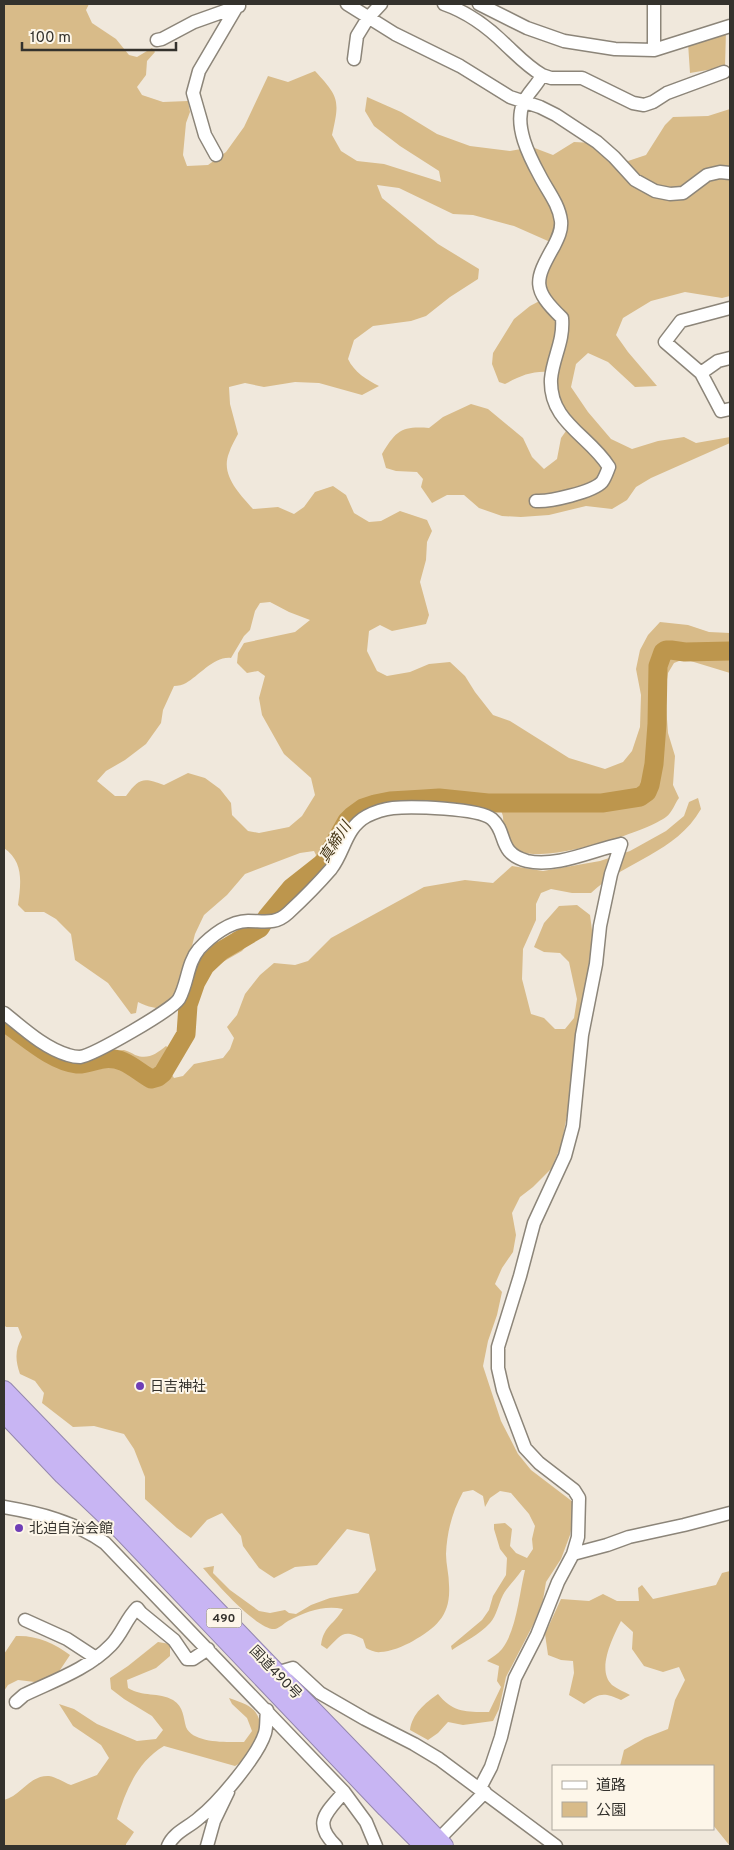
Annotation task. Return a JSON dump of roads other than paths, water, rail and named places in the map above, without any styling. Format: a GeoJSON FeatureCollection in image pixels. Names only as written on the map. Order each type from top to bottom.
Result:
{"type":"FeatureCollection","features":[{"type":"Feature","properties":{"kind":"highway","name":"国道490号"},"geometry":{"type":"LineString","coordinates":[[4,1390],[276,1673],[435,1845]]}},
{"type":"Feature","properties":{"kind":"highway","name":"国道490号"},"geometry":{"type":"LineString","coordinates":[[4,1413],[63,1475],[122,1531],[386,1808],[435,1845]]}},
{"type":"Feature","properties":{"kind":"street"},"geometry":{"type":"LineString","coordinates":[[347,4],[395,34],[460,66],[510,97],[540,107],[556,115],[597,142],[614,157],[634,180],[655,191],[670,194],[683,193],[707,175],[720,172],[730,173]]}},
{"type":"Feature","properties":{"kind":"street"},"geometry":{"type":"LineString","coordinates":[[354,59],[357,36],[368,18],[382,4]]}},
{"type":"Feature","properties":{"kind":"street"},"geometry":{"type":"LineString","coordinates":[[444,4],[484,26],[527,66],[542,75],[551,78],[582,78],[633,103],[644,106],[667,93],[724,72]]}},
{"type":"Feature","properties":{"kind":"street"},"geometry":{"type":"LineString","coordinates":[[479,4],[526,28],[564,41],[615,49],[654,50],[730,26]]}},
{"type":"Feature","properties":{"kind":"street"},"geometry":{"type":"LineString","coordinates":[[654,4],[654,50]]}},
{"type":"Feature","properties":{"kind":"street"},"geometry":{"type":"LineString","coordinates":[[157,40],[194,22],[240,6]]}},
{"type":"Feature","properties":{"kind":"street"},"geometry":{"type":"LineString","coordinates":[[216,156],[205,135],[193,93],[199,71],[240,6]]}},
{"type":"Feature","properties":{"kind":"street"},"geometry":{"type":"LineString","coordinates":[[536,501],[548,502],[598,486],[603,481],[608,467],[591,444],[574,432],[564,421],[556,407],[551,379],[561,342],[562,318],[544,300],[539,290],[538,282],[543,264],[560,236],[561,222],[558,209],[538,174],[522,131],[520,114],[523,102],[539,82],[542,75]]}},
{"type":"Feature","properties":{"kind":"street"},"geometry":{"type":"LineString","coordinates":[[730,308],[681,321],[665,342],[701,373],[721,412],[730,409]]}},
{"type":"Feature","properties":{"kind":"street"},"geometry":{"type":"LineString","coordinates":[[701,373],[718,361],[730,358]]}},
{"type":"Feature","properties":{"kind":"street"},"geometry":{"type":"LineString","coordinates":[[4,1013],[43,1042],[68,1055],[80,1056],[138,1028],[168,1010],[178,1000],[183,990],[187,972],[198,950],[214,935],[234,923],[277,921],[288,913],[332,867],[350,831],[357,822],[391,808],[440,809],[485,815],[495,823],[506,847],[512,854],[527,861],[543,863],[561,860],[621,844],[611,874],[600,926],[596,964],[582,1035],[573,1126],[565,1156],[534,1223],[498,1347],[498,1368],[503,1390],[525,1448],[539,1462],[574,1490],[579,1498],[578,1537],[573,1554],[558,1582],[537,1635],[515,1678],[498,1745],[483,1790],[435,1845]]}},
{"type":"Feature","properties":{"kind":"street"},"geometry":{"type":"LineString","coordinates":[[4,1506],[73,1525],[98,1538],[118,1555],[344,1792],[366,1822],[376,1846]]}},
{"type":"Feature","properties":{"kind":"street"},"geometry":{"type":"LineString","coordinates":[[573,1554],[628,1537],[730,1513]]}},
{"type":"Feature","properties":{"kind":"street"},"geometry":{"type":"LineString","coordinates":[[16,1702],[24,1695],[96,1658],[111,1645],[123,1630],[130,1615],[137,1608],[174,1640],[187,1659],[193,1659],[208,1649]]}},
{"type":"Feature","properties":{"kind":"street"},"geometry":{"type":"LineString","coordinates":[[25,1620],[67,1639],[96,1658]]}},
{"type":"Feature","properties":{"kind":"street"},"geometry":{"type":"LineString","coordinates":[[276,1673],[293,1668],[320,1692],[439,1759],[556,1846]]}},
{"type":"Feature","properties":{"kind":"street"},"geometry":{"type":"LineString","coordinates":[[168,1846],[177,1834],[200,1817],[232,1783],[259,1747],[265,1732],[267,1710]]}},
{"type":"Feature","properties":{"kind":"street"},"geometry":{"type":"LineString","coordinates":[[206,1846],[214,1821],[232,1783]]}},
{"type":"Feature","properties":{"kind":"street"},"geometry":{"type":"LineString","coordinates":[[336,1846],[325,1836],[324,1815],[344,1792]]}},
{"type":"Feature","properties":{"kind":"waterway","name":"真締川"},"geometry":{"type":"LineString","coordinates":[[4,1022],[48,1053],[67,1062],[80,1064],[103,1059],[117,1060],[129,1064],[151,1079],[158,1077],[163,1073],[186,1034],[188,1005],[196,982],[205,966],[221,951],[260,928],[291,888],[324,862],[347,821],[352,816],[363,808],[390,801],[439,798],[488,803],[602,803],[640,797],[647,792],[650,785],[654,764],[658,666],[663,652],[666,650],[685,652],[730,651]]}},
{"type":"Feature","properties":{"kind":"place","name":"日吉神社"},"geometry":{"type":"Point","coordinates":[140,1386]}},
{"type":"Feature","properties":{"kind":"place","name":"北迫自治会館"},"geometry":{"type":"Point","coordinates":[19,1528]}}]}
